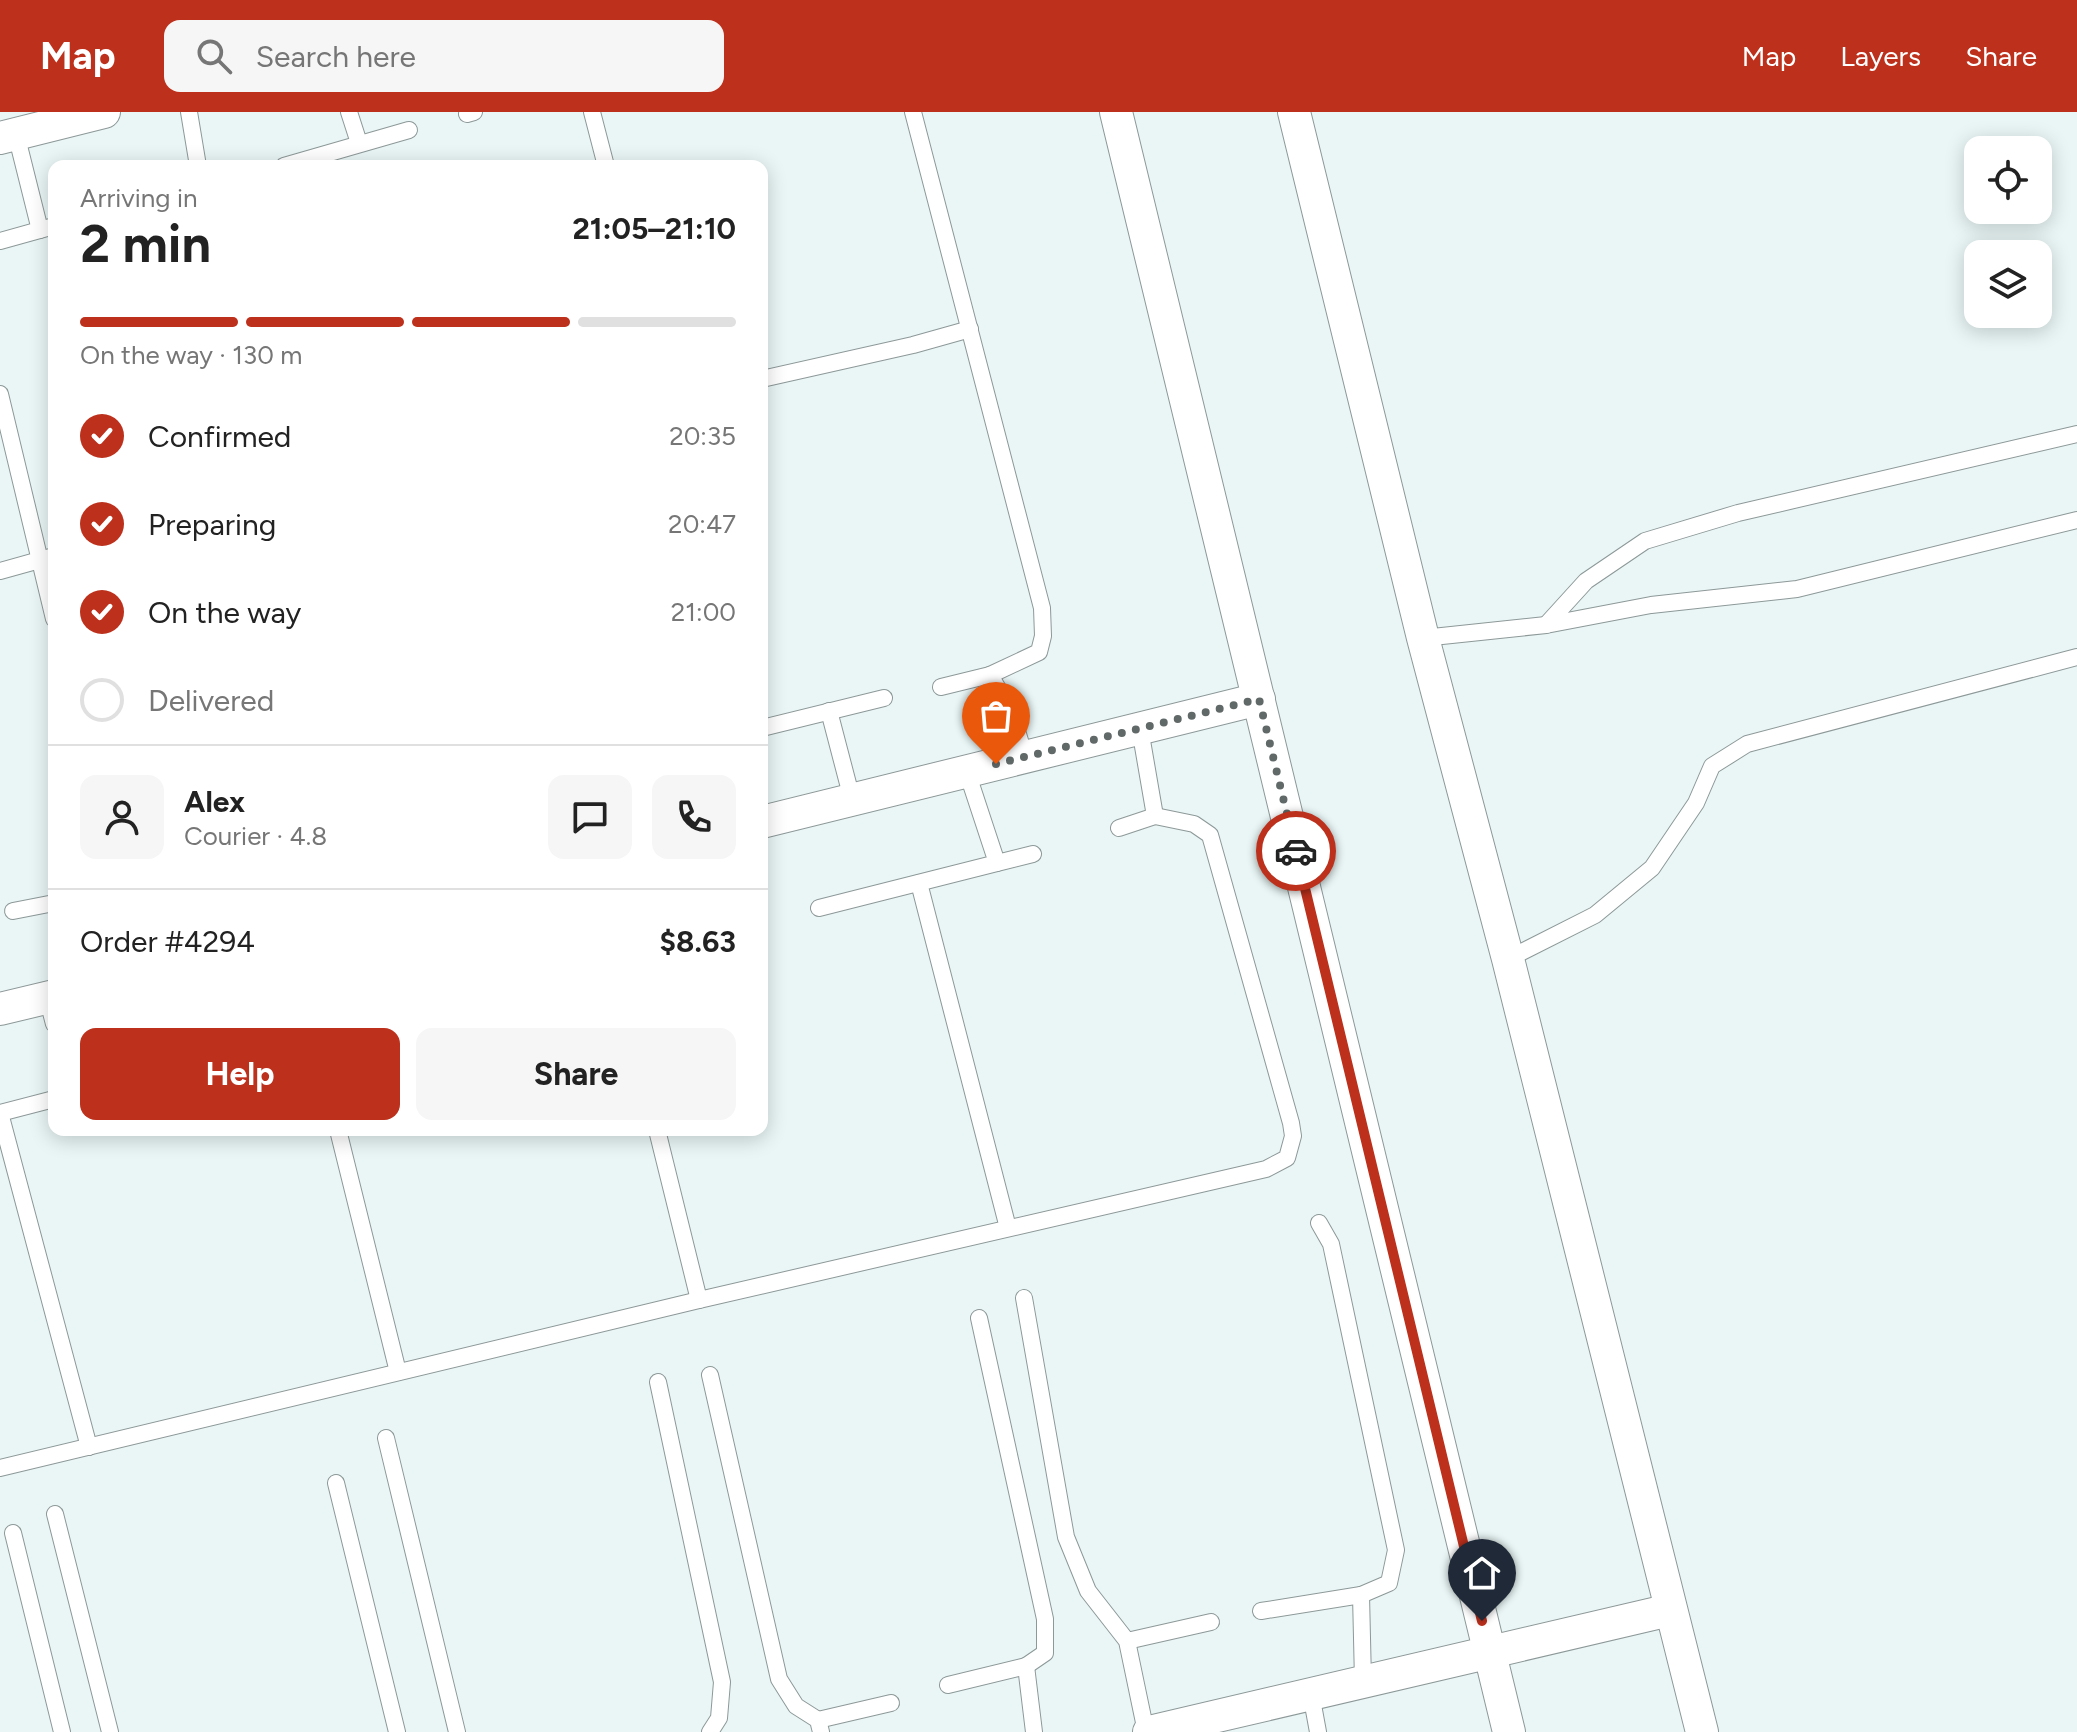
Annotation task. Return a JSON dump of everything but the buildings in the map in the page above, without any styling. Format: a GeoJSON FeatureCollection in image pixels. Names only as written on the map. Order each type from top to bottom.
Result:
{"type":"FeatureCollection","features":[{"type":"Feature","properties":{"kind":"street"},"geometry":{"type":"LineString","coordinates":[[8,136],[104,112]]}},
{"type":"Feature","properties":{"kind":"street"},"geometry":{"type":"LineString","coordinates":[[1116,112],[1509,1732]]}},
{"type":"Feature","properties":{"kind":"street"},"geometry":{"type":"LineString","coordinates":[[1294,112],[1423,638],[1508,959],[1702,1732]]}},
{"type":"Feature","properties":{"kind":"street"},"geometry":{"type":"LineString","coordinates":[[768,820],[1259,699]]}},
{"type":"Feature","properties":{"kind":"street"},"geometry":{"type":"LineString","coordinates":[[0,1009],[48,1006]]}},
{"type":"Feature","properties":{"kind":"street"},"geometry":{"type":"LineString","coordinates":[[1147,1732],[1203,1726],[1363,1681],[1670,1610]]}},
{"type":"Feature","properties":{"kind":"lane"},"geometry":{"type":"LineString","coordinates":[[189,112],[197,160]]}},
{"type":"Feature","properties":{"kind":"lane"},"geometry":{"type":"LineString","coordinates":[[349,112],[359,143]]}},
{"type":"Feature","properties":{"kind":"lane"},"geometry":{"type":"LineString","coordinates":[[592,112],[604,160]]}},
{"type":"Feature","properties":{"kind":"lane"},"geometry":{"type":"LineString","coordinates":[[913,112],[1042,608],[1043,636],[1039,652],[990,675],[941,687]]}},
{"type":"Feature","properties":{"kind":"lane"},"geometry":{"type":"LineString","coordinates":[[304,160],[409,130]]}},
{"type":"Feature","properties":{"kind":"lane"},"geometry":{"type":"LineString","coordinates":[[0,241],[47,228],[8,136]]}},
{"type":"Feature","properties":{"kind":"lane"},"geometry":{"type":"LineString","coordinates":[[768,378],[970,329]]}},
{"type":"Feature","properties":{"kind":"lane"},"geometry":{"type":"LineString","coordinates":[[0,394],[47,558],[0,571]]}},
{"type":"Feature","properties":{"kind":"lane"},"geometry":{"type":"LineString","coordinates":[[1546,625],[1586,581],[1645,541],[1738,513],[2077,434]]}},
{"type":"Feature","properties":{"kind":"lane"},"geometry":{"type":"LineString","coordinates":[[1423,638],[1546,625],[1651,605],[1797,589],[2077,520]]}},
{"type":"Feature","properties":{"kind":"lane"},"geometry":{"type":"LineString","coordinates":[[1508,959],[1595,915],[1652,868],[1696,803],[1712,766],[1747,744],[2077,657]]}},
{"type":"Feature","properties":{"kind":"lane"},"geometry":{"type":"LineString","coordinates":[[990,675],[1011,711],[1025,757]]}},
{"type":"Feature","properties":{"kind":"lane"},"geometry":{"type":"LineString","coordinates":[[768,726],[884,698]]}},
{"type":"Feature","properties":{"kind":"lane"},"geometry":{"type":"LineString","coordinates":[[829,711],[852,799]]}},
{"type":"Feature","properties":{"kind":"lane"},"geometry":{"type":"LineString","coordinates":[[1140,729],[1155,816]]}},
{"type":"Feature","properties":{"kind":"lane"},"geometry":{"type":"LineString","coordinates":[[967,772],[997,863]]}},
{"type":"Feature","properties":{"kind":"lane"},"geometry":{"type":"LineString","coordinates":[[0,1468],[699,1300],[1266,1169],[1287,1158],[1293,1136],[1291,1123],[1210,835],[1194,824],[1155,816],[1119,828]]}},
{"type":"Feature","properties":{"kind":"lane"},"geometry":{"type":"LineString","coordinates":[[819,908],[1033,854]]}},
{"type":"Feature","properties":{"kind":"lane"},"geometry":{"type":"LineString","coordinates":[[919,883],[1008,1228]]}},
{"type":"Feature","properties":{"kind":"lane"},"geometry":{"type":"LineString","coordinates":[[13,911],[48,904]]}},
{"type":"Feature","properties":{"kind":"lane"},"geometry":{"type":"LineString","coordinates":[[48,1101],[0,1113],[89,1447]]}},
{"type":"Feature","properties":{"kind":"lane"},"geometry":{"type":"LineString","coordinates":[[339,1136],[398,1372]]}},
{"type":"Feature","properties":{"kind":"lane"},"geometry":{"type":"LineString","coordinates":[[658,1136],[699,1300]]}},
{"type":"Feature","properties":{"kind":"lane"},"geometry":{"type":"LineString","coordinates":[[1261,1611],[1361,1595],[1389,1583],[1396,1550],[1331,1244],[1319,1223]]}},
{"type":"Feature","properties":{"kind":"lane"},"geometry":{"type":"LineString","coordinates":[[1024,1298],[1066,1537],[1088,1591],[1127,1641],[1147,1732]]}},
{"type":"Feature","properties":{"kind":"lane"},"geometry":{"type":"LineString","coordinates":[[948,1685],[1026,1666],[1045,1653],[1045,1619],[979,1318]]}},
{"type":"Feature","properties":{"kind":"lane"},"geometry":{"type":"LineString","coordinates":[[710,1375],[779,1679],[796,1706],[820,1726],[891,1703]]}},
{"type":"Feature","properties":{"kind":"lane"},"geometry":{"type":"LineString","coordinates":[[658,1382],[722,1682],[719,1718],[710,1732]]}},
{"type":"Feature","properties":{"kind":"lane"},"geometry":{"type":"LineString","coordinates":[[386,1438],[457,1732]]}},
{"type":"Feature","properties":{"kind":"lane"},"geometry":{"type":"LineString","coordinates":[[336,1483],[397,1732]]}},
{"type":"Feature","properties":{"kind":"lane"},"geometry":{"type":"LineString","coordinates":[[55,1514],[110,1732]]}},
{"type":"Feature","properties":{"kind":"lane"},"geometry":{"type":"LineString","coordinates":[[13,1533],[62,1732]]}},
{"type":"Feature","properties":{"kind":"lane"},"geometry":{"type":"LineString","coordinates":[[1361,1595],[1363,1681]]}},
{"type":"Feature","properties":{"kind":"lane"},"geometry":{"type":"LineString","coordinates":[[1127,1641],[1211,1622]]}},
{"type":"Feature","properties":{"kind":"lane"},"geometry":{"type":"LineString","coordinates":[[1026,1666],[1034,1732]]}},
{"type":"Feature","properties":{"kind":"lane"},"geometry":{"type":"LineString","coordinates":[[1311,1694],[1318,1732]]}},
{"type":"Feature","properties":{"kind":"way so far"},"geometry":{"type":"LineString","coordinates":[[996,764],[1259,699],[1296,851]]}},
{"type":"Feature","properties":{"kind":"route"},"geometry":{"type":"LineString","coordinates":[[1296,851],[1482,1621]]}}]}
